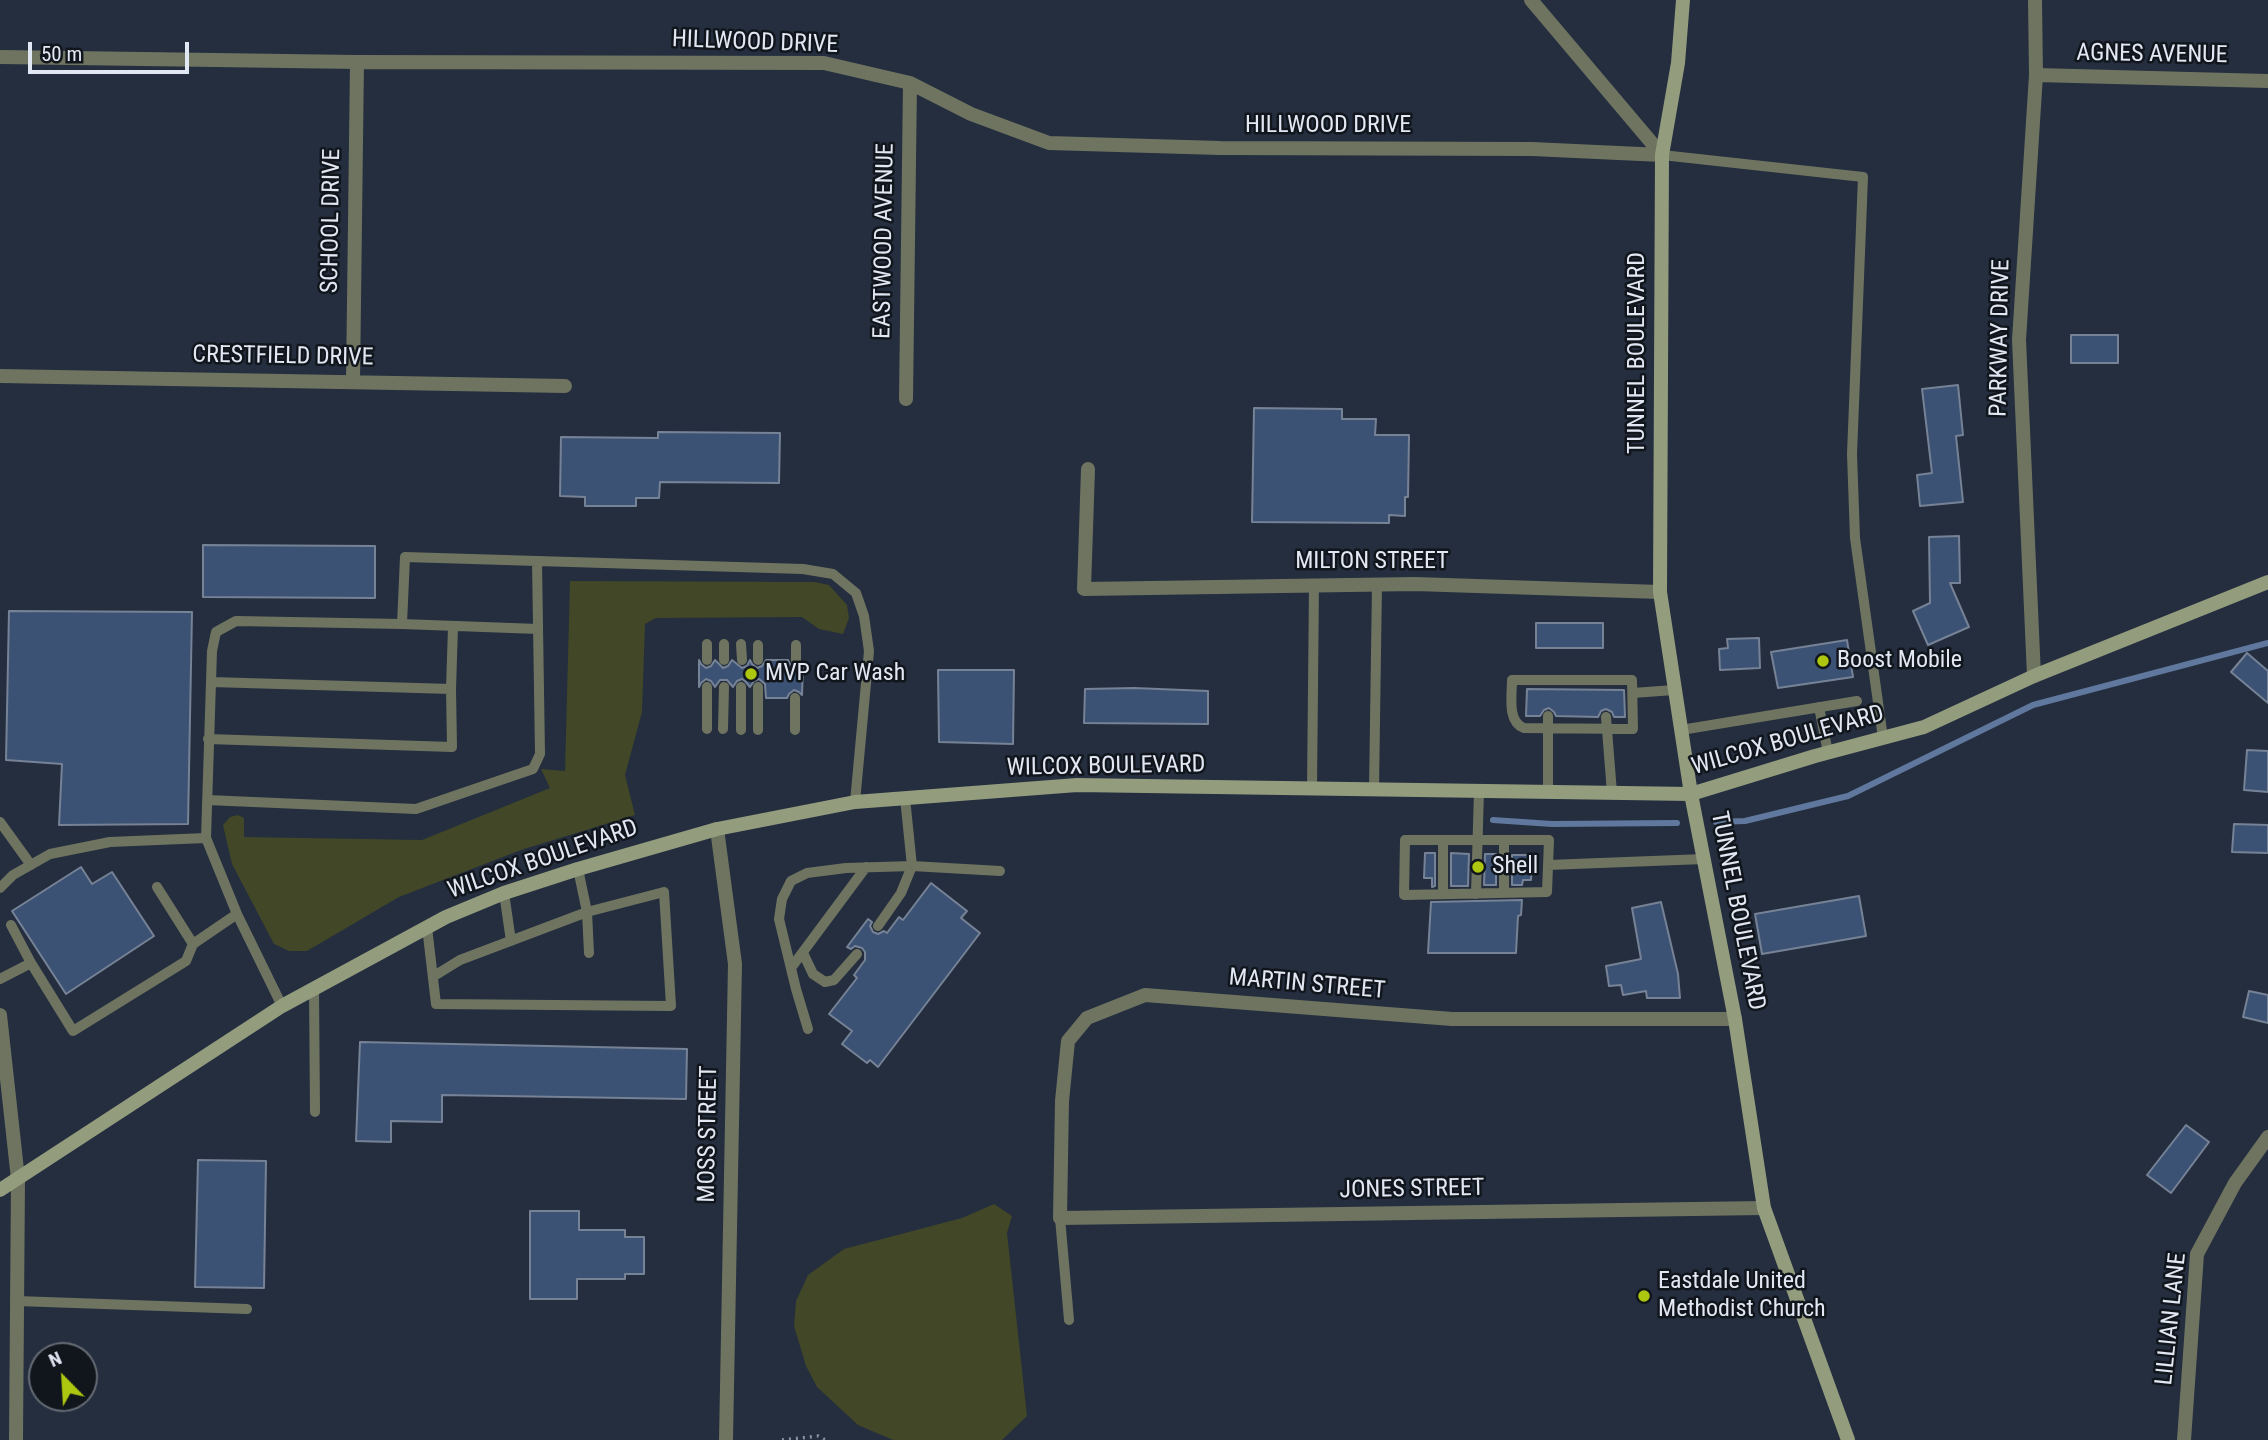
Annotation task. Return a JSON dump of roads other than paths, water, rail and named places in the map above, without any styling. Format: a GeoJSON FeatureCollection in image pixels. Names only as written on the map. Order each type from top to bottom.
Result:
{"type":"FeatureCollection","features":[{"type":"Feature","properties":{"kind":"main road","name":"TUNNEL BOULEVARD"},"geometry":{"type":"LineString","coordinates":[[1683,0],[1678,64],[1662,155],[1660,592],[1691,794],[1735,1019],[1763,1208],[1848,1440]]}},
{"type":"Feature","properties":{"kind":"main road","name":"WILCOX BOULEVARD"},"geometry":{"type":"LineString","coordinates":[[0,1190],[282,1006],[446,917],[504,893],[578,869],[718,829],[855,802],[1077,785],[1691,794],[1828,752],[1924,727],[2034,676],[2268,582]]}},
{"type":"Feature","properties":{"kind":"street"},"geometry":{"type":"LineString","coordinates":[[1531,0],[1662,155]]}},
{"type":"Feature","properties":{"kind":"street","name":"PARKWAY DRIVE"},"geometry":{"type":"LineString","coordinates":[[2034,676],[2019,340],[2036,75],[2035,0]]}},
{"type":"Feature","properties":{"kind":"street","name":"HILLWOOD DRIVE"},"geometry":{"type":"LineString","coordinates":[[0,57],[357,62],[824,63],[909,83],[971,114],[1049,143],[1233,148],[1532,149],[1662,155]]}},
{"type":"Feature","properties":{"kind":"street","name":"SCHOOL DRIVE"},"geometry":{"type":"LineString","coordinates":[[353,381],[357,62]]}},
{"type":"Feature","properties":{"kind":"street","name":"AGNES AVENUE"},"geometry":{"type":"LineString","coordinates":[[2036,75],[2268,81]]}},
{"type":"Feature","properties":{"kind":"street","name":"EASTWOOD AVENUE"},"geometry":{"type":"LineString","coordinates":[[906,399],[909,83]]}},
{"type":"Feature","properties":{"kind":"street","name":"CRESTFIELD DRIVE"},"geometry":{"type":"LineString","coordinates":[[0,376],[565,386]]}},
{"type":"Feature","properties":{"kind":"street","name":"MILTON STREET"},"geometry":{"type":"LineString","coordinates":[[1088,469],[1084,589],[1415,583],[1660,592]]}},
{"type":"Feature","properties":{"kind":"street","name":"MOSS STREET"},"geometry":{"type":"LineString","coordinates":[[718,829],[735,964],[726,1440]]}},
{"type":"Feature","properties":{"kind":"street","name":"MARTIN STREET"},"geometry":{"type":"LineString","coordinates":[[1060,1218],[1062,1101],[1068,1041],[1087,1018],[1145,995],[1452,1019],[1735,1019]]}},
{"type":"Feature","properties":{"kind":"street"},"geometry":{"type":"LineString","coordinates":[[0,1015],[18,1179],[16,1440]]}},
{"type":"Feature","properties":{"kind":"street","name":"LILLIAN LANE"},"geometry":{"type":"LineString","coordinates":[[2184,1440],[2197,1254],[2235,1183],[2268,1137]]}},
{"type":"Feature","properties":{"kind":"street"},"geometry":{"type":"LineString","coordinates":[[0,1179],[18,1179]]}},
{"type":"Feature","properties":{"kind":"street","name":"JONES STREET"},"geometry":{"type":"LineString","coordinates":[[1060,1218],[1763,1208]]}},
{"type":"Feature","properties":{"kind":"lane"},"geometry":{"type":"LineString","coordinates":[[1662,155],[1864,177],[1852,454],[1855,538],[1883,738]]}},
{"type":"Feature","properties":{"kind":"lane"},"geometry":{"type":"LineString","coordinates":[[402,624],[405,557],[803,569],[833,574],[856,593],[864,616],[869,651],[855,802]]}},
{"type":"Feature","properties":{"kind":"lane"},"geometry":{"type":"LineString","coordinates":[[207,800],[416,809],[533,769],[540,754],[537,561]]}},
{"type":"Feature","properties":{"kind":"lane"},"geometry":{"type":"LineString","coordinates":[[1312,789],[1314,584]]}},
{"type":"Feature","properties":{"kind":"lane"},"geometry":{"type":"LineString","coordinates":[[1374,790],[1377,584]]}},
{"type":"Feature","properties":{"kind":"lane"},"geometry":{"type":"LineString","coordinates":[[282,1006],[236,914],[206,838],[212,652],[216,632],[236,621],[538,629]]}},
{"type":"Feature","properties":{"kind":"lane"},"geometry":{"type":"LineString","coordinates":[[208,739],[452,747],[453,627]]}},
{"type":"Feature","properties":{"kind":"lane"},"geometry":{"type":"LineString","coordinates":[[707,644],[707,660]]}},
{"type":"Feature","properties":{"kind":"lane"},"geometry":{"type":"LineString","coordinates":[[724,644],[724,660]]}},
{"type":"Feature","properties":{"kind":"lane"},"geometry":{"type":"LineString","coordinates":[[741,644],[741,660]]}},
{"type":"Feature","properties":{"kind":"lane"},"geometry":{"type":"LineString","coordinates":[[758,645],[758,660]]}},
{"type":"Feature","properties":{"kind":"lane"},"geometry":{"type":"LineString","coordinates":[[796,645],[796,660]]}},
{"type":"Feature","properties":{"kind":"lane"},"geometry":{"type":"LineString","coordinates":[[1512,680],[1548,685],[1605,685],[1632,680],[1633,729],[1607,730],[1574,723],[1549,729],[1517,726],[1513,719],[1512,680]]}},
{"type":"Feature","properties":{"kind":"lane"},"geometry":{"type":"LineString","coordinates":[[211,682],[452,689]]}},
{"type":"Feature","properties":{"kind":"lane"},"geometry":{"type":"LineString","coordinates":[[706,729],[707,687]]}},
{"type":"Feature","properties":{"kind":"lane"},"geometry":{"type":"LineString","coordinates":[[723,729],[724,687]]}},
{"type":"Feature","properties":{"kind":"lane"},"geometry":{"type":"LineString","coordinates":[[741,687],[741,730]]}},
{"type":"Feature","properties":{"kind":"lane"},"geometry":{"type":"LineString","coordinates":[[758,687],[758,730]]}},
{"type":"Feature","properties":{"kind":"lane"},"geometry":{"type":"LineString","coordinates":[[1633,693],[1674,690]]}},
{"type":"Feature","properties":{"kind":"lane"},"geometry":{"type":"LineString","coordinates":[[795,698],[795,730]]}},
{"type":"Feature","properties":{"kind":"lane"},"geometry":{"type":"LineString","coordinates":[[1681,730],[1857,701]]}},
{"type":"Feature","properties":{"kind":"lane"},"geometry":{"type":"LineString","coordinates":[[1819,707],[1828,752]]}},
{"type":"Feature","properties":{"kind":"lane"},"geometry":{"type":"LineString","coordinates":[[1548,716],[1548,792]]}},
{"type":"Feature","properties":{"kind":"lane"},"geometry":{"type":"LineString","coordinates":[[1606,717],[1612,793]]}},
{"type":"Feature","properties":{"kind":"lane"},"geometry":{"type":"LineString","coordinates":[[1476,894],[1479,791]]}},
{"type":"Feature","properties":{"kind":"lane"},"geometry":{"type":"LineString","coordinates":[[878,926],[901,893],[912,866],[905,798]]}},
{"type":"Feature","properties":{"kind":"lane"},"geometry":{"type":"LineString","coordinates":[[0,822],[31,865]]}},
{"type":"Feature","properties":{"kind":"lane"},"geometry":{"type":"LineString","coordinates":[[0,888],[13,875],[50,854],[110,842],[206,838]]}},
{"type":"Feature","properties":{"kind":"lane"},"geometry":{"type":"LineString","coordinates":[[1405,840],[1477,840],[1549,840],[1547,892],[1404,894],[1405,840]]}},
{"type":"Feature","properties":{"kind":"lane"},"geometry":{"type":"LineString","coordinates":[[1443,840],[1443,894]]}},
{"type":"Feature","properties":{"kind":"lane"},"geometry":{"type":"LineString","coordinates":[[1504,840],[1504,893]]}},
{"type":"Feature","properties":{"kind":"lane"},"geometry":{"type":"LineString","coordinates":[[1548,865],[1704,859]]}},
{"type":"Feature","properties":{"kind":"lane"},"geometry":{"type":"LineString","coordinates":[[808,1029],[779,919],[782,899],[792,881],[807,873],[866,867],[912,866],[1000,871]]}},
{"type":"Feature","properties":{"kind":"lane"},"geometry":{"type":"LineString","coordinates":[[791,968],[866,867]]}},
{"type":"Feature","properties":{"kind":"lane"},"geometry":{"type":"LineString","coordinates":[[578,869],[587,912],[589,953]]}},
{"type":"Feature","properties":{"kind":"lane"},"geometry":{"type":"LineString","coordinates":[[156,887],[194,944]]}},
{"type":"Feature","properties":{"kind":"lane"},"geometry":{"type":"LineString","coordinates":[[427,928],[436,1004],[671,1006],[664,892],[587,912],[460,960],[434,976]]}},
{"type":"Feature","properties":{"kind":"lane"},"geometry":{"type":"LineString","coordinates":[[504,893],[511,941]]}},
{"type":"Feature","properties":{"kind":"lane"},"geometry":{"type":"LineString","coordinates":[[11,925],[73,1031],[186,961],[194,944],[236,914]]}},
{"type":"Feature","properties":{"kind":"lane"},"geometry":{"type":"LineString","coordinates":[[803,953],[813,974],[825,982],[834,980],[857,954]]}},
{"type":"Feature","properties":{"kind":"lane"},"geometry":{"type":"LineString","coordinates":[[0,979],[31,963]]}},
{"type":"Feature","properties":{"kind":"lane"},"geometry":{"type":"LineString","coordinates":[[314,989],[315,1112]]}},
{"type":"Feature","properties":{"kind":"lane"},"geometry":{"type":"LineString","coordinates":[[1060,1218],[1069,1320]]}},
{"type":"Feature","properties":{"kind":"lane"},"geometry":{"type":"LineString","coordinates":[[17,1301],[247,1309]]}},
{"type":"Feature","properties":{"kind":"waterway"},"geometry":{"type":"LineString","coordinates":[[1716,822],[1745,821],[1848,796],[2033,705],[2268,643]]}},
{"type":"Feature","properties":{"kind":"waterway"},"geometry":{"type":"LineString","coordinates":[[1493,820],[1552,824],[1677,823]]}},
{"type":"Feature","properties":{"kind":"place","name":"Boost Mobile"},"geometry":{"type":"Point","coordinates":[1823,661]}},
{"type":"Feature","properties":{"kind":"place","name":"MVP Car Wash"},"geometry":{"type":"Point","coordinates":[751,674]}},
{"type":"Feature","properties":{"kind":"place","name":"Shell"},"geometry":{"type":"Point","coordinates":[1478,867]}},
{"type":"Feature","properties":{"kind":"place","name":"Eastdale United Methodist Church"},"geometry":{"type":"Point","coordinates":[1644,1296]}}]}
